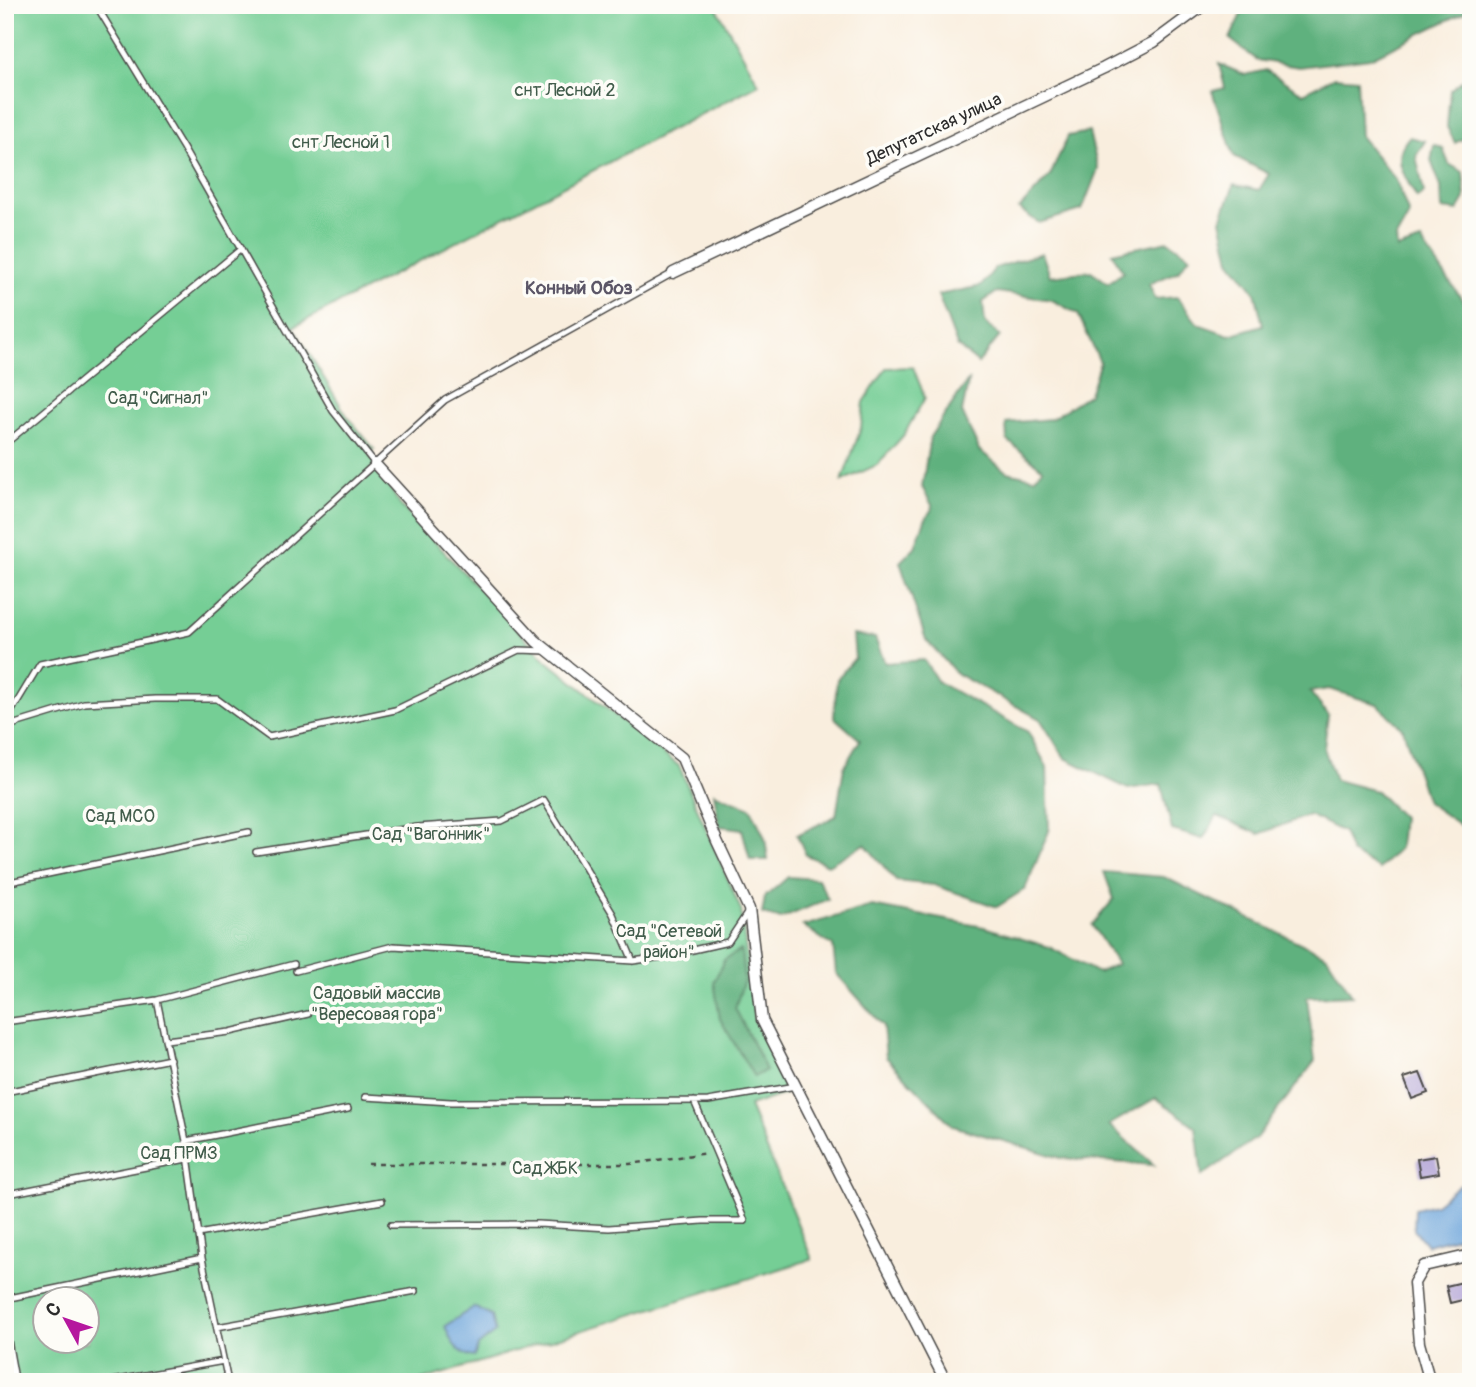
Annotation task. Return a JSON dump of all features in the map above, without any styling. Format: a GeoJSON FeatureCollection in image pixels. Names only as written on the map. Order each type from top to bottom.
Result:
{"type":"FeatureCollection","features":[{"type":"Feature","properties":{"kind":"street","name":"Депутатская улица"},"geometry":{"type":"LineString","coordinates":[[673,273],[1104,68],[1154,42],[1204,5]]}},
{"type":"Feature","properties":{"kind":"street"},"geometry":{"type":"LineString","coordinates":[[375,464],[536,641],[682,758],[749,909],[762,1020],[946,1382]]}},
{"type":"Feature","properties":{"kind":"street"},"geometry":{"type":"LineString","coordinates":[[1430,1382],[1419,1343],[1414,1283],[1424,1266],[1471,1255]]}},
{"type":"Feature","properties":{"kind":"street"},"geometry":{"type":"LineString","coordinates":[[5,1338],[13,1382]]}},
{"type":"Feature","properties":{"kind":"lane"},"geometry":{"type":"LineString","coordinates":[[96,5],[183,148],[333,411],[375,464]]}},
{"type":"Feature","properties":{"kind":"lane"},"geometry":{"type":"LineString","coordinates":[[5,444],[241,249]]}},
{"type":"Feature","properties":{"kind":"lane"},"geometry":{"type":"LineString","coordinates":[[5,722],[40,664],[189,632],[446,400],[673,273]]}},
{"type":"Feature","properties":{"kind":"lane"},"geometry":{"type":"LineString","coordinates":[[5,727],[84,703],[217,699],[269,737],[395,710],[519,650],[549,651]]}},
{"type":"Feature","properties":{"kind":"lane"},"geometry":{"type":"LineString","coordinates":[[256,852],[418,827],[502,821],[544,800],[613,914],[633,961]]}},
{"type":"Feature","properties":{"kind":"lane"},"geometry":{"type":"LineString","coordinates":[[5,883],[249,832]]}},
{"type":"Feature","properties":{"kind":"lane"},"geometry":{"type":"LineString","coordinates":[[5,1022],[157,1000],[393,946],[633,961],[663,957],[728,942],[749,909]]}},
{"type":"Feature","properties":{"kind":"lane"},"geometry":{"type":"LineString","coordinates":[[157,1000],[186,1141],[202,1258],[228,1382]]}},
{"type":"Feature","properties":{"kind":"lane"},"geometry":{"type":"LineString","coordinates":[[166,1040],[230,1032],[308,1014]]}},
{"type":"Feature","properties":{"kind":"lane"},"geometry":{"type":"LineString","coordinates":[[5,1092],[170,1059]]}},
{"type":"Feature","properties":{"kind":"lane"},"geometry":{"type":"LineString","coordinates":[[365,1097],[451,1102],[708,1101],[796,1086]]}},
{"type":"Feature","properties":{"kind":"lane"},"geometry":{"type":"LineString","coordinates":[[391,1225],[538,1224],[609,1228],[703,1221],[745,1221],[694,1101]]}},
{"type":"Feature","properties":{"kind":"lane"},"geometry":{"type":"LineString","coordinates":[[186,1141],[348,1109]]}},
{"type":"Feature","properties":{"kind":"lane"},"geometry":{"type":"LineString","coordinates":[[8,1194],[187,1159]]}},
{"type":"Feature","properties":{"kind":"lane"},"geometry":{"type":"LineString","coordinates":[[198,1234],[382,1201]]}},
{"type":"Feature","properties":{"kind":"lane"},"geometry":{"type":"LineString","coordinates":[[5,1299],[202,1258]]}},
{"type":"Feature","properties":{"kind":"lane"},"geometry":{"type":"LineString","coordinates":[[217,1326],[416,1291]]}},
{"type":"Feature","properties":{"kind":"lane"},"geometry":{"type":"LineString","coordinates":[[106,1382],[223,1360]]}},
{"type":"Feature","properties":{"kind":"path"},"geometry":{"type":"LineString","coordinates":[[369,1164],[629,1164],[715,1152]]}},
{"type":"Feature","properties":{"kind":"green space","name":"Садовый массив \"Вересовая гора\""},"geometry":{"type":"Polygon","coordinates":[[[5,5],[715,5],[759,84],[293,327],[347,416],[374,449],[369,453],[400,505],[547,661],[679,766],[741,910],[754,1018],[787,1093],[749,1106],[812,1259],[416,1382],[5,1382],[5,5]]]}},
{"type":"Feature","properties":{"kind":"green space"},"geometry":{"type":"Polygon","coordinates":[[[1245,5],[1471,5],[1471,9],[1370,58],[1299,67],[1257,60],[1230,39],[1245,5]]]}},
{"type":"Feature","properties":{"kind":"green space"},"geometry":{"type":"Polygon","coordinates":[[[1219,64],[1245,75],[1266,70],[1303,93],[1334,77],[1357,79],[1360,136],[1396,180],[1409,215],[1396,238],[1397,249],[1421,241],[1471,312],[1471,569],[1464,576],[1471,591],[1471,835],[1427,802],[1403,729],[1377,704],[1329,689],[1310,692],[1328,715],[1324,748],[1335,780],[1376,791],[1402,817],[1399,848],[1379,869],[1351,853],[1343,832],[1309,815],[1259,834],[1217,816],[1203,839],[1172,830],[1161,784],[1128,789],[1065,758],[1040,719],[957,674],[926,640],[900,562],[915,547],[933,507],[922,487],[930,437],[969,379],[962,412],[979,450],[1007,472],[1034,478],[1043,469],[1007,440],[1006,423],[1051,419],[1089,394],[1100,362],[1078,314],[1052,300],[997,292],[983,302],[985,323],[1000,336],[978,363],[957,346],[938,295],[981,286],[995,268],[1042,253],[1050,276],[1091,271],[1108,283],[1123,272],[1112,253],[1168,241],[1190,256],[1179,271],[1149,284],[1155,299],[1177,297],[1198,324],[1229,335],[1263,325],[1255,292],[1230,260],[1221,220],[1234,185],[1259,190],[1269,174],[1234,156],[1212,91],[1225,88],[1219,64]]]}},
{"type":"Feature","properties":{"kind":"green space"},"geometry":{"type":"Polygon","coordinates":[[[1471,73],[1471,135],[1455,143],[1447,127],[1450,90],[1471,73]]]}},
{"type":"Feature","properties":{"kind":"green space"},"geometry":{"type":"Polygon","coordinates":[[[1089,132],[1098,169],[1082,210],[1039,223],[1019,209],[1050,176],[1068,136],[1089,132]]]}},
{"type":"Feature","properties":{"kind":"green space"},"geometry":{"type":"Polygon","coordinates":[[[1409,137],[1425,141],[1416,156],[1424,193],[1417,198],[1401,168],[1401,152],[1409,137]]]}},
{"type":"Feature","properties":{"kind":"green space"},"geometry":{"type":"Polygon","coordinates":[[[1434,145],[1443,149],[1449,164],[1463,172],[1465,199],[1458,211],[1442,209],[1441,187],[1431,161],[1434,145]]]}},
{"type":"Feature","properties":{"kind":"green space"},"geometry":{"type":"Polygon","coordinates":[[[913,367],[925,398],[903,436],[877,465],[842,481],[861,428],[864,402],[886,368],[913,367]]]}},
{"type":"Feature","properties":{"kind":"green space"},"geometry":{"type":"Polygon","coordinates":[[[853,635],[875,638],[885,663],[924,660],[938,682],[1028,732],[1047,767],[1049,831],[1025,889],[997,907],[934,885],[896,881],[865,844],[828,865],[806,855],[797,835],[836,816],[844,767],[860,740],[834,717],[837,679],[855,658],[853,635]]]}},
{"type":"Feature","properties":{"kind":"green space"},"geometry":{"type":"Polygon","coordinates":[[[714,793],[751,808],[765,838],[768,860],[750,860],[742,829],[719,826],[714,793]]]}},
{"type":"Feature","properties":{"kind":"green space"},"geometry":{"type":"Polygon","coordinates":[[[1104,872],[1164,877],[1327,956],[1352,995],[1307,997],[1315,1061],[1256,1138],[1202,1176],[1196,1127],[1156,1098],[1109,1125],[1154,1165],[1061,1158],[953,1126],[886,1057],[883,1026],[836,973],[833,946],[803,926],[872,906],[984,927],[1049,947],[1098,973],[1117,964],[1092,925],[1114,899],[1104,872]]]}},
{"type":"Feature","properties":{"kind":"green space"},"geometry":{"type":"Polygon","coordinates":[[[788,877],[818,879],[828,899],[781,919],[762,914],[765,897],[788,877]]]}},
{"type":"Feature","properties":{"kind":"green space"},"geometry":{"type":"Polygon","coordinates":[[[741,950],[744,980],[735,1008],[766,1070],[754,1077],[720,1019],[714,982],[724,960],[741,950]]]}},
{"type":"Feature","properties":{"kind":"water"},"geometry":{"type":"Polygon","coordinates":[[[1471,1181],[1471,1233],[1427,1245],[1414,1230],[1415,1209],[1435,1204],[1459,1185],[1471,1181]]]}},
{"type":"Feature","properties":{"kind":"water"},"geometry":{"type":"Polygon","coordinates":[[[474,1307],[491,1316],[495,1332],[478,1346],[474,1357],[459,1350],[445,1326],[474,1307]]]}},
{"type":"Feature","properties":{"kind":"building"},"geometry":{"type":"Polygon","coordinates":[[[1420,1073],[1428,1093],[1412,1099],[1404,1078],[1420,1073]]]}},
{"type":"Feature","properties":{"kind":"building"},"geometry":{"type":"Polygon","coordinates":[[[1436,1156],[1439,1173],[1420,1176],[1417,1159],[1436,1156]]]}},
{"type":"Feature","properties":{"kind":"building"},"geometry":{"type":"Polygon","coordinates":[[[1471,1280],[1471,1298],[1450,1303],[1446,1286],[1471,1280]]]}},
{"type":"Feature","properties":{"kind":"district","name":"Конный Обоз"},"geometry":{"type":"Point","coordinates":[579,288]}},
{"type":"Feature","properties":{"kind":"park label","name":"снт Лесной 2"},"geometry":{"type":"Point","coordinates":[565,90]}},
{"type":"Feature","properties":{"kind":"park label","name":"снт Лесной 1"},"geometry":{"type":"Point","coordinates":[341,142]}},
{"type":"Feature","properties":{"kind":"park label","name":"Сад \"Сигнал\""},"geometry":{"type":"Point","coordinates":[158,398]}},
{"type":"Feature","properties":{"kind":"park label","name":"Сад МСО"},"geometry":{"type":"Point","coordinates":[120,816]}},
{"type":"Feature","properties":{"kind":"park label","name":"Сад \"Вагонник\""},"geometry":{"type":"Point","coordinates":[431,834]}},
{"type":"Feature","properties":{"kind":"park label","name":"Сад \"Сетевой район\""},"geometry":{"type":"Point","coordinates":[669,941]}},
{"type":"Feature","properties":{"kind":"park label","name":"Сад ПРМЗ"},"geometry":{"type":"Point","coordinates":[179,1153]}},
{"type":"Feature","properties":{"kind":"park label","name":"Сад ЖБК"},"geometry":{"type":"Point","coordinates":[545,1168]}}]}
